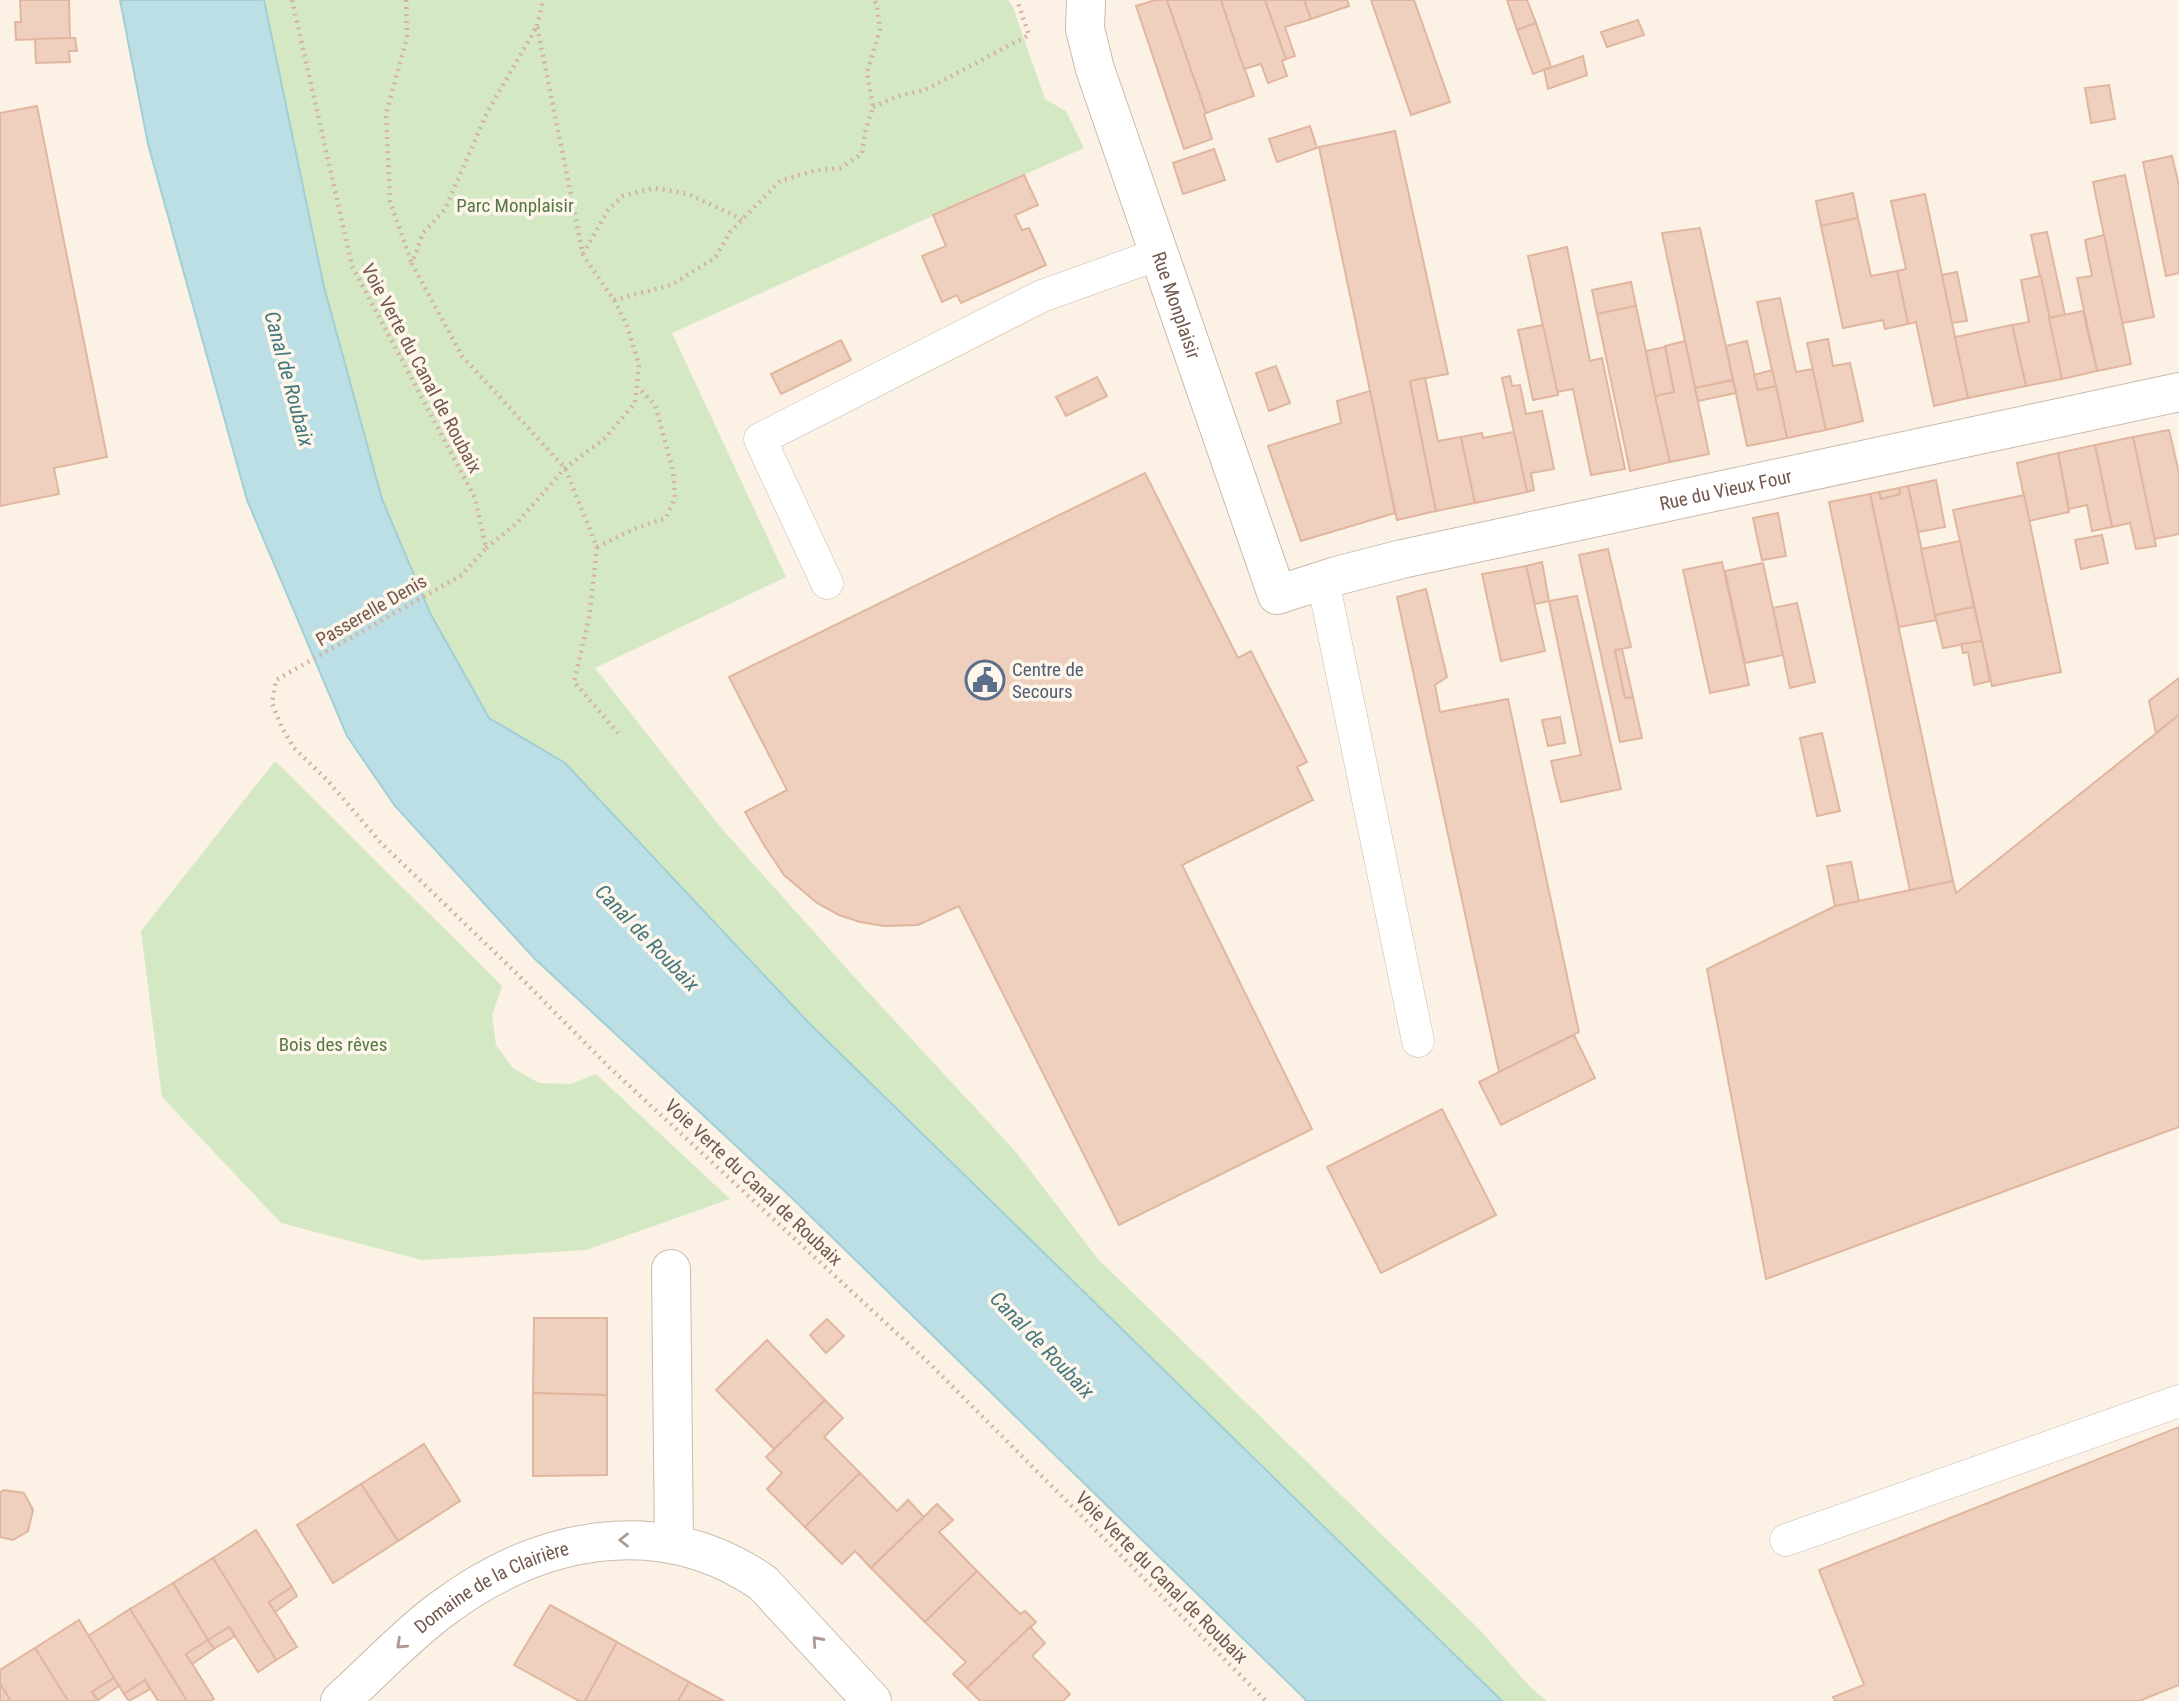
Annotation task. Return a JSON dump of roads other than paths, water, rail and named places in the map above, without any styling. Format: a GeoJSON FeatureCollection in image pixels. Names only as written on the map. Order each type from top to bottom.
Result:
{"type":"FeatureCollection","features":[{"type":"Feature","properties":{"kind":"street","name":"Rue Monplaisir"},"geometry":{"type":"LineString","coordinates":[[1074,4],[1277,595]]}},
{"type":"Feature","properties":{"kind":"street","name":"Rue du Vieux Four"},"geometry":{"type":"LineString","coordinates":[[1277,595],[1402,559],[2179,392]]}},
{"type":"Feature","properties":{"kind":"street"},"geometry":{"type":"LineString","coordinates":[[671,1269],[674,1544]]}},
{"type":"Feature","properties":{"kind":"street","name":"Domaine de la Clairière"},"geometry":{"type":"LineString","coordinates":[[340,1701],[442,1608],[496,1575],[561,1549],[614,1539],[674,1544],[721,1559],[744,1570],[762,1583],[865,1698]]}},
{"type":"Feature","properties":{"kind":"lane"},"geometry":{"type":"LineString","coordinates":[[827,583],[760,439],[1042,296],[1159,254]]}},
{"type":"Feature","properties":{"kind":"lane"},"geometry":{"type":"LineString","coordinates":[[1322,581],[1418,1041]]}},
{"type":"Feature","properties":{"kind":"lane"},"geometry":{"type":"LineString","coordinates":[[1786,1540],[2179,1401]]}},
{"type":"Feature","properties":{"kind":"water","name":"Canal de Roubaix"},"geometry":{"type":"Polygon","coordinates":[[[120,0],[264,0],[324,287],[382,499],[430,613],[489,718],[565,763],[808,1022],[1502,1701],[1307,1701],[792,1198],[535,959],[395,806],[347,736],[247,500],[148,144],[120,0]]]}},
{"type":"Feature","properties":{"kind":"place","name":"Centre de Secours"},"geometry":{"type":"Point","coordinates":[985,680]}},
{"type":"Feature","properties":{"kind":"park label","name":"Parc Monplaisir"},"geometry":{"type":"Point","coordinates":[515,205]}},
{"type":"Feature","properties":{"kind":"park label","name":"Bois des rêves"},"geometry":{"type":"Point","coordinates":[333,1044]}}]}
